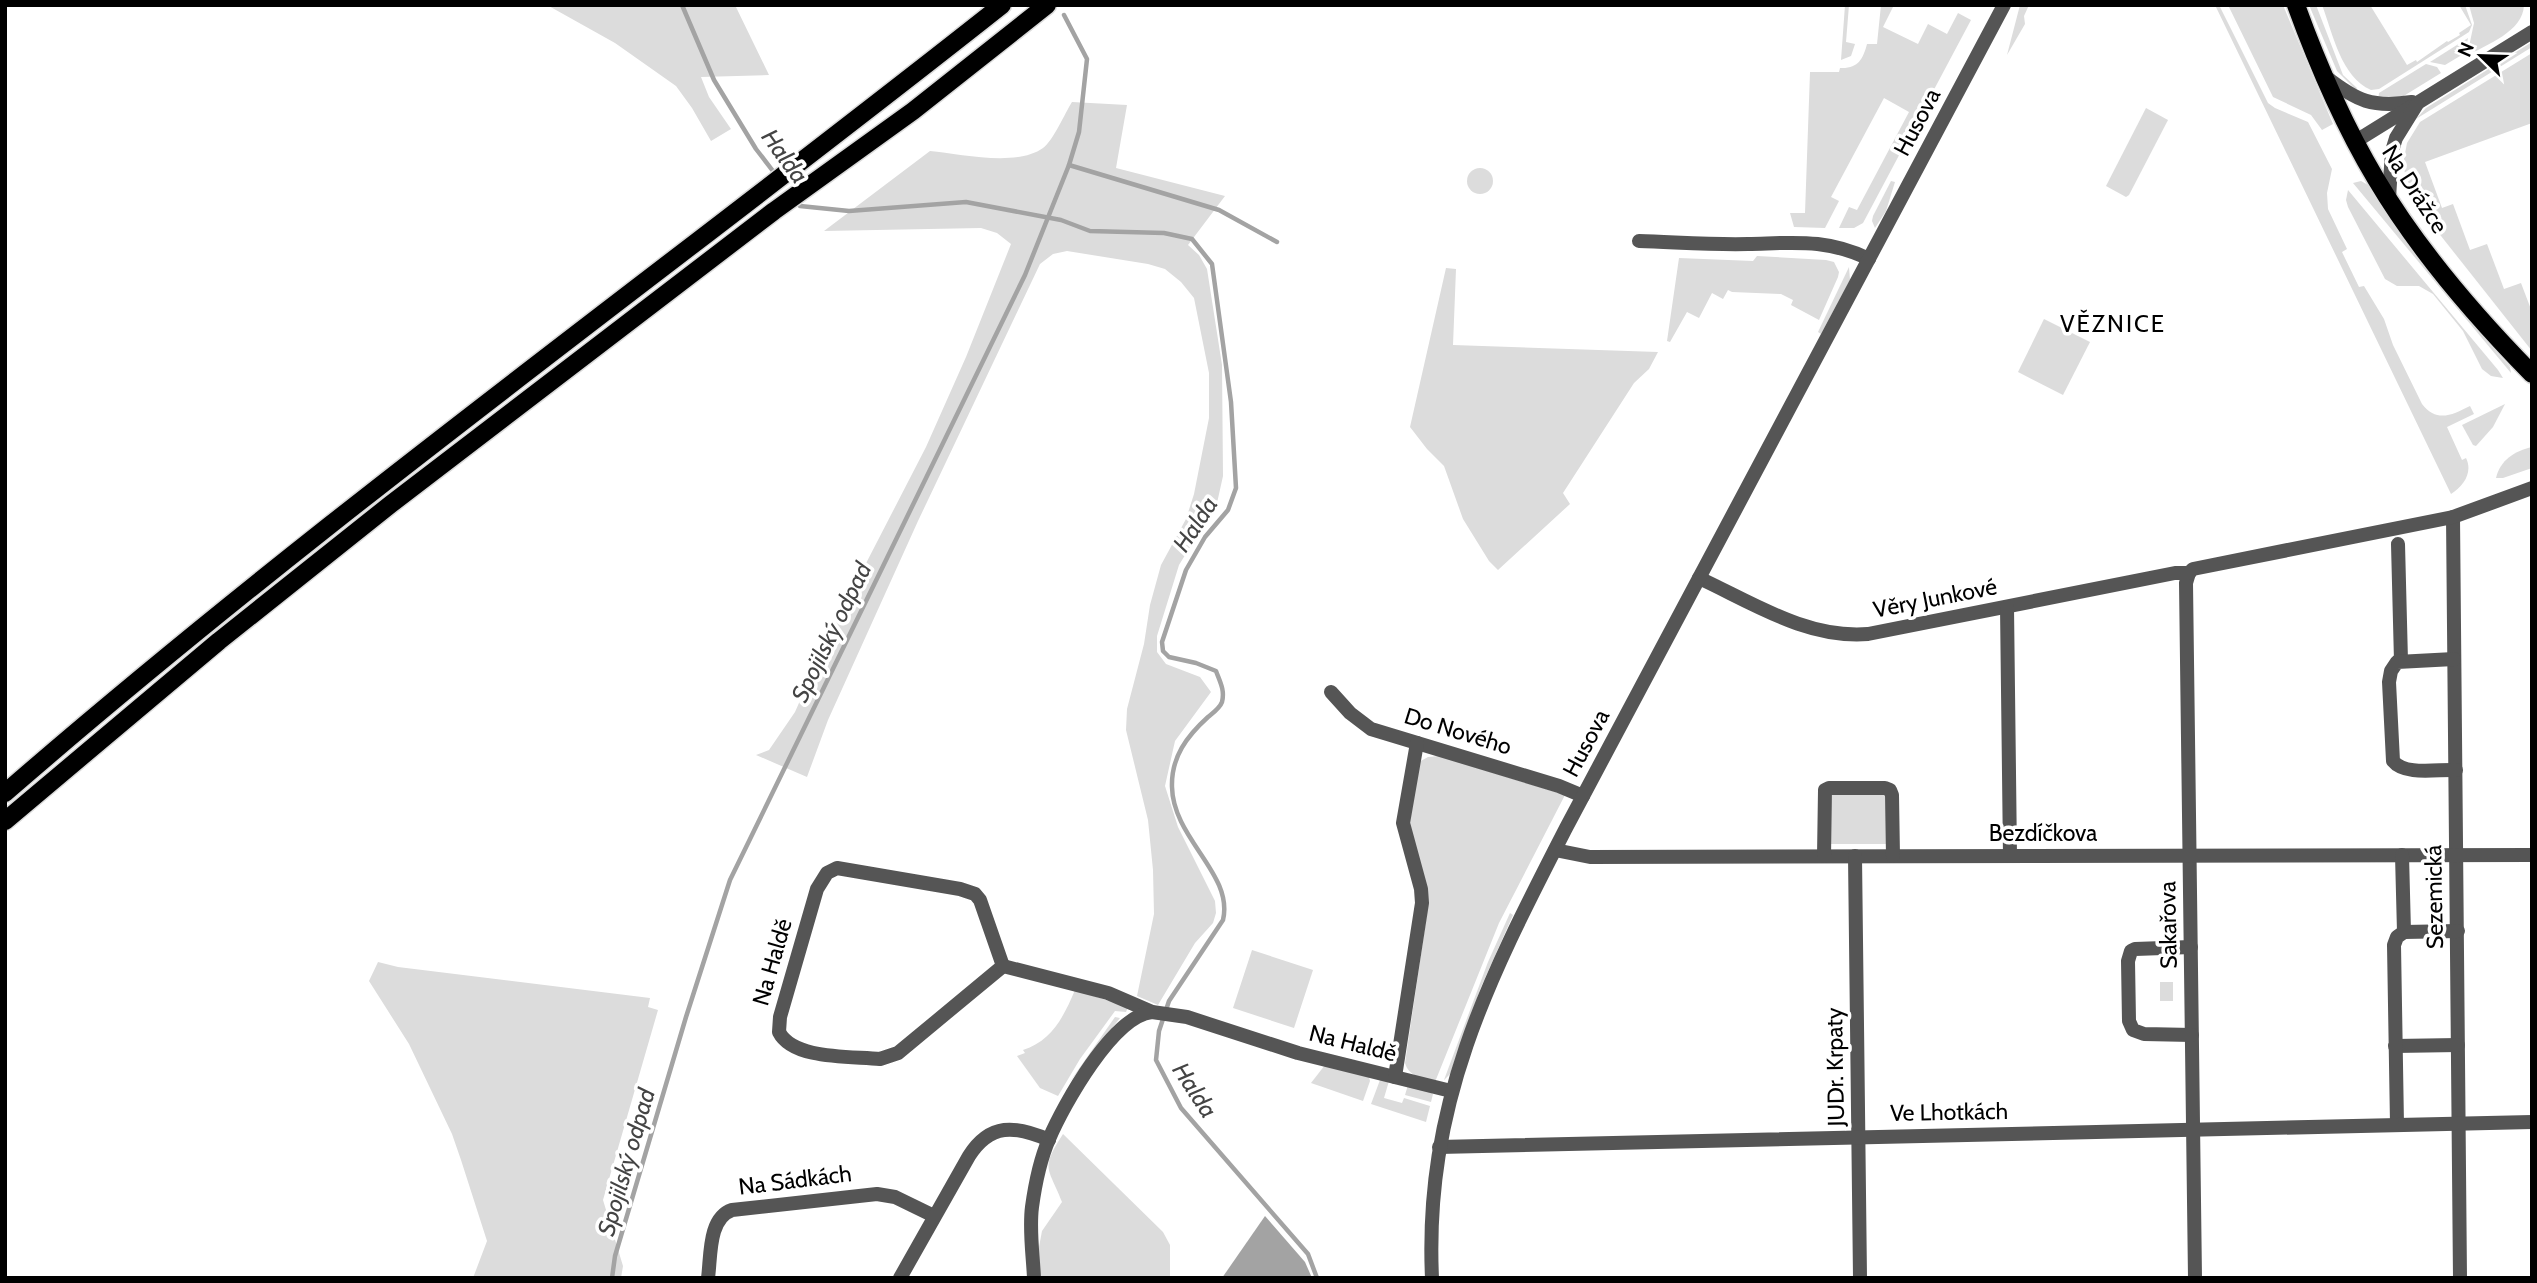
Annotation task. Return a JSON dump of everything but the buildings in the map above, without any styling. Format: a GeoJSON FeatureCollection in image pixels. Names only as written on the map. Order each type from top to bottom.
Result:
{"type":"FeatureCollection","features":[{"type":"Feature","properties":{"kind":"main road"},"geometry":{"type":"LineString","coordinates":[[5,793],[211,621],[379,487],[1002,5]]}},
{"type":"Feature","properties":{"kind":"main road"},"geometry":{"type":"LineString","coordinates":[[5,821],[209,650],[381,513],[774,211],[913,111],[1047,5]]}},
{"type":"Feature","properties":{"kind":"main road","name":"Na Drážce"},"geometry":{"type":"LineString","coordinates":[[2296,5],[2356,141],[2389,198],[2450,283],[2532,374]]}},
{"type":"Feature","properties":{"kind":"street","name":"Husova"},"geometry":{"type":"LineString","coordinates":[[1432,1278],[1431,1234],[1439,1147],[1451,1091],[1489,984],[1583,796],[2004,5]]}},
{"type":"Feature","properties":{"kind":"street"},"geometry":{"type":"LineString","coordinates":[[2356,141],[2532,32]]}},
{"type":"Feature","properties":{"kind":"street"},"geometry":{"type":"LineString","coordinates":[[2326,77],[2373,104],[2389,105],[2420,100]]}},
{"type":"Feature","properties":{"kind":"street"},"geometry":{"type":"LineString","coordinates":[[2389,198],[2392,151],[2397,134],[2420,100]]}},
{"type":"Feature","properties":{"kind":"street"},"geometry":{"type":"LineString","coordinates":[[1639,241],[1826,244],[1850,250],[1869,259]]}},
{"type":"Feature","properties":{"kind":"street","name":"Věry Junkové"},"geometry":{"type":"LineString","coordinates":[[1699,578],[1798,625],[1842,635],[1868,634],[2189,572],[2453,517],[2532,488]]}},
{"type":"Feature","properties":{"kind":"street","name":"Sezemická"},"geometry":{"type":"LineString","coordinates":[[2453,517],[2460,1278]]}},
{"type":"Feature","properties":{"kind":"street"},"geometry":{"type":"LineString","coordinates":[[2398,544],[2401,661]]}},
{"type":"Feature","properties":{"kind":"street","name":"Sakařova"},"geometry":{"type":"LineString","coordinates":[[2189,572],[2186,583],[2195,1278]]}},
{"type":"Feature","properties":{"kind":"street"},"geometry":{"type":"LineString","coordinates":[[2007,607],[2010,856]]}},
{"type":"Feature","properties":{"kind":"street"},"geometry":{"type":"LineString","coordinates":[[2454,659],[2401,661],[2392,667],[2389,682],[2393,761],[2396,765],[2408,769],[2456,770]]}},
{"type":"Feature","properties":{"kind":"street","name":"Do Nového"},"geometry":{"type":"LineString","coordinates":[[1331,692],[1364,726],[1559,786],[1583,796]]}},
{"type":"Feature","properties":{"kind":"street"},"geometry":{"type":"LineString","coordinates":[[1395,1077],[1422,903],[1421,889],[1403,823],[1417,743]]}},
{"type":"Feature","properties":{"kind":"street"},"geometry":{"type":"LineString","coordinates":[[1824,856],[1825,790],[1829,788],[1890,790],[1893,856]]}},
{"type":"Feature","properties":{"kind":"street","name":"Bezdíčkova"},"geometry":{"type":"LineString","coordinates":[[1555,850],[1590,857],[2532,855]]}},
{"type":"Feature","properties":{"kind":"street"},"geometry":{"type":"LineString","coordinates":[[2402,855],[2404,932]]}},
{"type":"Feature","properties":{"kind":"street","name":"JUDr. Krpaty"},"geometry":{"type":"LineString","coordinates":[[1855,856],[1860,1278]]}},
{"type":"Feature","properties":{"kind":"street","name":"Na Haldě"},"geometry":{"type":"LineString","coordinates":[[838,868],[892,876],[975,894],[982,904],[1003,966],[890,1058],[804,1051],[787,1042],[779,1032],[780,1017],[817,889],[827,873],[838,868]]}},
{"type":"Feature","properties":{"kind":"street"},"geometry":{"type":"LineString","coordinates":[[2397,1124],[2394,945],[2397,937],[2404,932],[2458,931]]}},
{"type":"Feature","properties":{"kind":"street"},"geometry":{"type":"LineString","coordinates":[[2191,947],[2135,949],[2131,951],[2128,961],[2129,1021],[2133,1030],[2143,1034],[2192,1035]]}},
{"type":"Feature","properties":{"kind":"street","name":"Na Haldě"},"geometry":{"type":"LineString","coordinates":[[1003,966],[1108,993],[1152,1012],[1180,1015],[1298,1053],[1451,1091]]}},
{"type":"Feature","properties":{"kind":"street"},"geometry":{"type":"LineString","coordinates":[[1034,1278],[1032,1210],[1038,1174],[1049,1140],[1080,1083],[1110,1041],[1136,1016],[1152,1012]]}},
{"type":"Feature","properties":{"kind":"street"},"geometry":{"type":"LineString","coordinates":[[2395,1046],[2458,1045]]}},
{"type":"Feature","properties":{"kind":"street","name":"Ve Lhotkách"},"geometry":{"type":"LineString","coordinates":[[1439,1147],[2532,1122]]}},
{"type":"Feature","properties":{"kind":"street"},"geometry":{"type":"LineString","coordinates":[[900,1278],[974,1147],[995,1131],[1011,1129],[1028,1131],[1049,1140]]}},
{"type":"Feature","properties":{"kind":"street","name":"Na Sádkách"},"geometry":{"type":"LineString","coordinates":[[708,1278],[716,1226],[722,1214],[732,1209],[877,1194],[905,1201],[934,1216]]}},
{"type":"Feature","properties":{"kind":"shaded area"},"geometry":{"type":"Polygon","coordinates":[[[547,5],[735,5],[769,75],[701,77],[709,97],[731,129],[711,141],[676,86],[615,43],[547,5]]]}},
{"type":"Feature","properties":{"kind":"shaded area"},"geometry":{"type":"Polygon","coordinates":[[[1845,5],[1849,5],[1846,42],[1855,44],[1851,56],[1841,60],[1845,5]]]}},
{"type":"Feature","properties":{"kind":"shaded area"},"geometry":{"type":"Polygon","coordinates":[[[1881,5],[1894,5],[1883,27],[1918,44],[1928,24],[1947,34],[1958,13],[1971,20],[1863,223],[1854,228],[1839,228],[1849,207],[1857,210],[1909,112],[1884,98],[1831,197],[1839,201],[1825,228],[1794,227],[1790,213],[1805,213],[1810,72],[1839,72],[1840,68],[1851,67],[1859,62],[1867,44],[1877,44],[1881,5]]]}},
{"type":"Feature","properties":{"kind":"shaded area"},"geometry":{"type":"Polygon","coordinates":[[[2020,5],[2029,5],[2024,16],[2025,24],[2007,55],[2020,5]]]}},
{"type":"Feature","properties":{"kind":"shaded area"},"geometry":{"type":"Polygon","coordinates":[[[2215,5],[2219,5],[2268,103],[2308,122],[2332,169],[2327,193],[2328,209],[2347,249],[2342,252],[2359,287],[2364,286],[2384,319],[2393,345],[2422,404],[2433,414],[2445,416],[2470,406],[2474,414],[2447,427],[2462,460],[2466,458],[2468,463],[2468,473],[2463,483],[2451,494],[2215,5]]]}},
{"type":"Feature","properties":{"kind":"shaded area"},"geometry":{"type":"Polygon","coordinates":[[[2228,5],[2283,5],[2333,124],[2322,130],[2311,115],[2273,97],[2228,5]]]}},
{"type":"Feature","properties":{"kind":"shaded area"},"geometry":{"type":"Polygon","coordinates":[[[2309,5],[2316,5],[2343,75],[2356,90],[2337,71],[2309,5]]]}},
{"type":"Feature","properties":{"kind":"shaded area"},"geometry":{"type":"Polygon","coordinates":[[[2322,5],[2370,5],[2407,65],[2416,60],[2417,62],[2471,25],[2459,5],[2465,5],[2472,25],[2469,32],[2379,89],[2371,90],[2361,84],[2345,65],[2322,5]]]}},
{"type":"Feature","properties":{"kind":"shaded area"},"geometry":{"type":"Polygon","coordinates":[[[2469,5],[2524,5],[2522,14],[2511,30],[2467,56],[2474,23],[2469,5]]]}},
{"type":"Feature","properties":{"kind":"shaded area"},"geometry":{"type":"Polygon","coordinates":[[[2468,38],[2465,53],[2445,65],[2430,62],[2468,38]]]}},
{"type":"Feature","properties":{"kind":"shaded area"},"geometry":{"type":"Polygon","coordinates":[[[2532,42],[2532,47],[2416,119],[2426,108],[2532,42]]]}},
{"type":"Feature","properties":{"kind":"shaded area"},"geometry":{"type":"Polygon","coordinates":[[[2532,53],[2532,123],[2425,162],[2442,208],[2453,204],[2470,250],[2487,244],[2504,289],[2521,283],[2532,312],[2532,351],[2426,217],[2406,178],[2403,164],[2407,143],[2420,122],[2532,53]]]}},
{"type":"Feature","properties":{"kind":"shaded area"},"geometry":{"type":"Polygon","coordinates":[[[2426,64],[2437,67],[2441,73],[2402,97],[2378,101],[2379,93],[2426,64]]]}},
{"type":"Feature","properties":{"kind":"shaded area"},"geometry":{"type":"Polygon","coordinates":[[[1072,102],[1127,105],[1116,168],[1225,196],[1188,245],[1199,255],[1207,269],[1222,365],[1223,476],[1217,503],[1179,565],[1157,636],[1157,652],[1166,664],[1200,677],[1211,692],[1175,741],[1165,786],[1178,827],[1215,901],[1216,913],[1213,923],[1195,943],[1158,1005],[1137,996],[1154,914],[1153,870],[1148,820],[1126,730],[1127,709],[1161,565],[1186,519],[1194,494],[1209,418],[1209,373],[1194,298],[1181,282],[1165,269],[1067,251],[1053,254],[1040,264],[918,521],[828,720],[807,777],[756,755],[769,750],[795,712],[828,637],[926,447],[966,357],[1011,244],[997,233],[981,228],[824,231],[930,151],[1004,158],[1032,154],[1047,144],[1072,102]]]}},
{"type":"Feature","properties":{"kind":"shaded area"},"geometry":{"type":"Polygon","coordinates":[[[2146,108],[2168,120],[2126,197],[2106,186],[2146,108]]]}},
{"type":"Feature","properties":{"kind":"shaded area"},"geometry":{"type":"Polygon","coordinates":[[[1480,168],[1489,172],[1493,181],[1489,190],[1480,194],[1471,190],[1467,181],[1471,172],[1480,168]]]}},
{"type":"Feature","properties":{"kind":"shaded area"},"geometry":{"type":"Polygon","coordinates":[[[1891,181],[1895,182],[1886,211],[1875,228],[1873,216],[1891,181]]]}},
{"type":"Feature","properties":{"kind":"shaded area"},"geometry":{"type":"Polygon","coordinates":[[[2361,181],[2368,185],[2417,257],[2510,367],[2511,373],[2353,183],[2361,181]]]}},
{"type":"Feature","properties":{"kind":"shaded area"},"geometry":{"type":"Polygon","coordinates":[[[2348,190],[2503,378],[2491,376],[2482,369],[2463,331],[2433,294],[2419,286],[2397,286],[2385,279],[2348,207],[2348,190]]]}},
{"type":"Feature","properties":{"kind":"shaded area"},"geometry":{"type":"Polygon","coordinates":[[[1757,256],[1834,262],[1839,272],[1838,277],[1819,320],[1791,305],[1793,300],[1781,294],[1728,290],[1723,299],[1712,293],[1699,318],[1687,312],[1670,342],[1667,341],[1679,258],[1753,261],[1757,256]]]}},
{"type":"Feature","properties":{"kind":"shaded area"},"geometry":{"type":"Polygon","coordinates":[[[1849,267],[1850,280],[1821,334],[1818,332],[1849,267]]]}},
{"type":"Feature","properties":{"kind":"shaded area"},"geometry":{"type":"Polygon","coordinates":[[[1446,268],[1456,269],[1453,345],[1658,352],[1649,369],[1634,383],[1563,493],[1570,504],[1498,570],[1489,561],[1463,519],[1444,466],[1410,427],[1446,268]]]}},
{"type":"Feature","properties":{"kind":"shaded area"},"geometry":{"type":"Polygon","coordinates":[[[2044,319],[2090,342],[2063,395],[2018,372],[2044,319]]]}},
{"type":"Feature","properties":{"kind":"shaded area"},"geometry":{"type":"Polygon","coordinates":[[[2505,404],[2493,427],[2476,446],[2473,445],[2462,425],[2505,404]]]}},
{"type":"Feature","properties":{"kind":"shaded area"},"geometry":{"type":"Polygon","coordinates":[[[2532,447],[2532,468],[2496,478],[2509,457],[2532,447]]]}},
{"type":"Feature","properties":{"kind":"shaded area"},"geometry":{"type":"Polygon","coordinates":[[[1439,756],[1565,795],[1499,923],[1435,1082],[1413,1074],[1405,1063],[1427,914],[1409,828],[1419,762],[1428,757],[1439,756]]]}},
{"type":"Feature","properties":{"kind":"shaded area"},"geometry":{"type":"Polygon","coordinates":[[[1832,794],[1885,795],[1889,844],[1827,844],[1832,794]]]}},
{"type":"Feature","properties":{"kind":"shaded area"},"geometry":{"type":"Polygon","coordinates":[[[1510,913],[1513,915],[1481,987],[1450,1074],[1444,1080],[1488,962],[1510,913]]]}},
{"type":"Feature","properties":{"kind":"shaded area"},"geometry":{"type":"Polygon","coordinates":[[[1252,950],[1313,970],[1294,1028],[1233,1008],[1252,950]]]}},
{"type":"Feature","properties":{"kind":"shaded area"},"geometry":{"type":"Polygon","coordinates":[[[378,962],[398,967],[650,998],[648,1007],[658,1010],[603,1200],[623,1266],[621,1278],[473,1278],[487,1241],[452,1134],[409,1044],[369,981],[378,962]]]}},
{"type":"Feature","properties":{"kind":"shaded area"},"geometry":{"type":"Polygon","coordinates":[[[2160,982],[2173,982],[2173,1001],[2160,1001],[2160,982]]]}},
{"type":"Feature","properties":{"kind":"shaded area"},"geometry":{"type":"Polygon","coordinates":[[[1075,990],[1128,1007],[1126,1012],[1115,1011],[1080,1059],[1058,1096],[1040,1088],[1017,1056],[1049,1034],[1061,1018],[1075,990]]]}},
{"type":"Feature","properties":{"kind":"shaded area"},"geometry":{"type":"Polygon","coordinates":[[[1115,1017],[1120,1018],[1069,1083],[1115,1017]]]}},
{"type":"Feature","properties":{"kind":"shaded area"},"geometry":{"type":"Polygon","coordinates":[[[1325,1065],[1369,1077],[1363,1101],[1311,1083],[1325,1065]]]}},
{"type":"Feature","properties":{"kind":"shaded area"},"geometry":{"type":"Polygon","coordinates":[[[1380,1080],[1389,1081],[1384,1098],[1402,1103],[1404,1098],[1430,1106],[1426,1122],[1371,1104],[1380,1080]]]}},
{"type":"Feature","properties":{"kind":"shaded area"},"geometry":{"type":"Polygon","coordinates":[[[1408,1085],[1433,1094],[1431,1102],[1405,1095],[1408,1085]]]}},
{"type":"Feature","properties":{"kind":"shaded area"},"geometry":{"type":"Polygon","coordinates":[[[1063,1134],[1163,1232],[1170,1245],[1170,1278],[1039,1278],[1042,1231],[1062,1202],[1050,1174],[1049,1162],[1063,1134]]]}},
{"type":"Feature","properties":{"kind":"shaded area"},"geometry":{"type":"Polygon","coordinates":[[[1265,1216],[1305,1262],[1312,1278],[1222,1278],[1265,1216]]]}},
{"type":"Feature","properties":{"kind":"waterway","name":"Halda"},"geometry":{"type":"LineString","coordinates":[[682,5],[714,80],[756,149],[776,175]]}},
{"type":"Feature","properties":{"kind":"waterway","name":"Spojilský odpad"},"geometry":{"type":"LineString","coordinates":[[612,1278],[615,1256],[730,880],[1025,275],[1069,165],[1079,132],[1087,59],[1064,15]]}},
{"type":"Feature","properties":{"kind":"waterway"},"geometry":{"type":"LineString","coordinates":[[1069,165],[1219,210],[1277,242]]}},
{"type":"Feature","properties":{"kind":"waterway","name":"Halda"},"geometry":{"type":"LineString","coordinates":[[797,201],[800,206],[849,211],[966,202],[1061,220],[1090,231],[1164,233],[1192,239],[1212,264],[1231,402],[1236,488],[1228,510],[1205,537],[1186,570],[1162,642],[1163,651],[1169,657],[1216,671],[1222,690],[1220,706],[1193,732],[1177,757],[1172,787],[1175,806],[1182,823],[1220,887],[1224,903],[1223,920],[1169,1001],[1159,1031],[1156,1060],[1181,1108],[1308,1254],[1317,1278]]}},
{"type":"Feature","properties":{"kind":"district","name":"VĚZNICE"},"geometry":{"type":"Point","coordinates":[2113,323]}}]}
